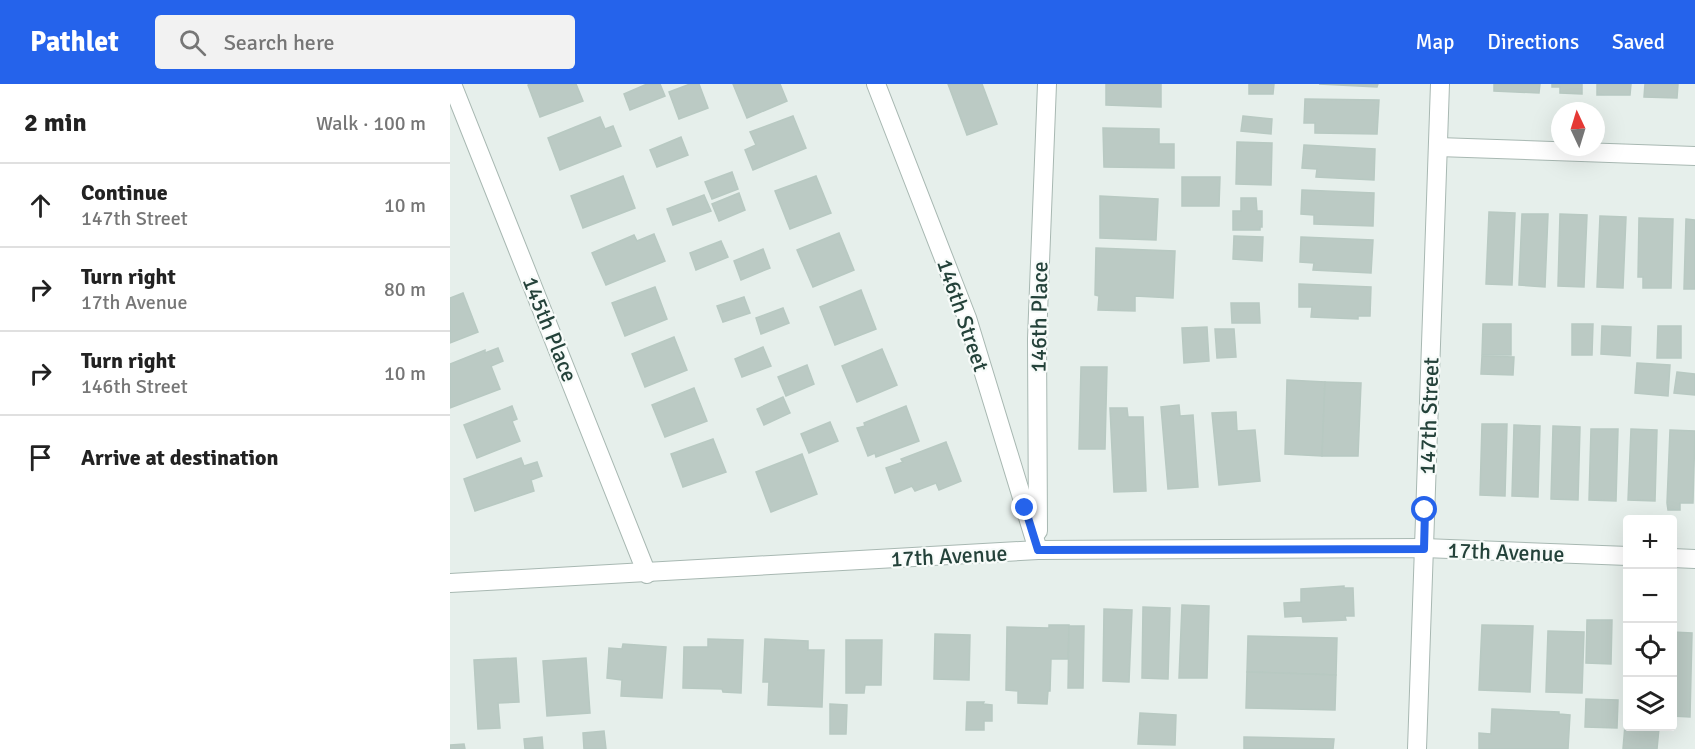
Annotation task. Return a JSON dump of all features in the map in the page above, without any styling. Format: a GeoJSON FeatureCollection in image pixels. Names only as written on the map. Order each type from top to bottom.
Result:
{"type":"FeatureCollection","features":[{"type":"Feature","properties":{"kind":"street","name":"145th Place"},"geometry":{"type":"LineString","coordinates":[[452,84],[647,574]]}},
{"type":"Feature","properties":{"kind":"street","name":"146th Street"},"geometry":{"type":"LineString","coordinates":[[876,84],[967,318],[1038,550]]}},
{"type":"Feature","properties":{"kind":"street","name":"146th Place"},"geometry":{"type":"LineString","coordinates":[[1038,550],[1037,339],[1047,84]]}},
{"type":"Feature","properties":{"kind":"street","name":"147th Street"},"geometry":{"type":"LineString","coordinates":[[1417,749],[1440,84]]}},
{"type":"Feature","properties":{"kind":"street"},"geometry":{"type":"LineString","coordinates":[[1438,147],[1695,156]]}},
{"type":"Feature","properties":{"kind":"street","name":"17th Avenue"},"geometry":{"type":"LineString","coordinates":[[450,584],[1038,550],[1424,549],[1623,556]]}},
{"type":"Feature","properties":{"kind":"street"},"geometry":{"type":"LineString","coordinates":[[1677,558],[1695,559]]}},
{"type":"Feature","properties":{"kind":"building"},"geometry":{"type":"Polygon","coordinates":[[[576,84],[583,101],[540,117],[528,85],[576,84]]]}},
{"type":"Feature","properties":{"kind":"building"},"geometry":{"type":"Polygon","coordinates":[[[647,84],[660,84],[665,96],[630,110],[624,94],[647,84]]]}},
{"type":"Feature","properties":{"kind":"building"},"geometry":{"type":"Polygon","coordinates":[[[690,84],[699,84],[708,108],[679,119],[669,92],[690,84]]]}},
{"type":"Feature","properties":{"kind":"building"},"geometry":{"type":"Polygon","coordinates":[[[733,84],[780,84],[787,101],[747,118],[733,84]]]}},
{"type":"Feature","properties":{"kind":"building"},"geometry":{"type":"Polygon","coordinates":[[[948,84],[982,84],[997,124],[967,135],[948,84]]]}},
{"type":"Feature","properties":{"kind":"building"},"geometry":{"type":"Polygon","coordinates":[[[1106,84],[1161,84],[1161,107],[1106,105],[1106,84]]]}},
{"type":"Feature","properties":{"kind":"building"},"geometry":{"type":"Polygon","coordinates":[[[1249,84],[1274,84],[1273,94],[1249,94],[1249,84]]]}},
{"type":"Feature","properties":{"kind":"building"},"geometry":{"type":"Polygon","coordinates":[[[1319,84],[1378,84],[1377,87],[1319,84]]]}},
{"type":"Feature","properties":{"kind":"building"},"geometry":{"type":"Polygon","coordinates":[[[1494,84],[1540,84],[1539,93],[1494,91],[1494,84]]]}},
{"type":"Feature","properties":{"kind":"building"},"geometry":{"type":"Polygon","coordinates":[[[1552,84],[1582,84],[1582,94],[1560,93],[1560,87],[1552,87],[1552,84]]]}},
{"type":"Feature","properties":{"kind":"building"},"geometry":{"type":"Polygon","coordinates":[[[1597,84],[1631,84],[1630,95],[1597,95],[1597,84]]]}},
{"type":"Feature","properties":{"kind":"building"},"geometry":{"type":"Polygon","coordinates":[[[1645,84],[1678,84],[1677,98],[1644,97],[1645,84]]]}},
{"type":"Feature","properties":{"kind":"building"},"geometry":{"type":"Polygon","coordinates":[[[1305,99],[1379,100],[1377,134],[1315,133],[1315,123],[1304,123],[1305,99]]]}},
{"type":"Feature","properties":{"kind":"building"},"geometry":{"type":"Polygon","coordinates":[[[793,116],[806,148],[753,170],[745,150],[756,145],[750,132],[793,116]]]}},
{"type":"Feature","properties":{"kind":"building"},"geometry":{"type":"Polygon","coordinates":[[[1243,116],[1272,119],[1271,134],[1241,131],[1243,116]]]}},
{"type":"Feature","properties":{"kind":"building"},"geometry":{"type":"Polygon","coordinates":[[[600,117],[605,129],[613,126],[621,146],[560,170],[548,138],[600,117]]]}},
{"type":"Feature","properties":{"kind":"building"},"geometry":{"type":"Polygon","coordinates":[[[1103,128],[1159,129],[1159,144],[1174,144],[1174,168],[1104,167],[1103,128]]]}},
{"type":"Feature","properties":{"kind":"building"},"geometry":{"type":"Polygon","coordinates":[[[681,137],[688,155],[657,167],[650,150],[681,137]]]}},
{"type":"Feature","properties":{"kind":"building"},"geometry":{"type":"Polygon","coordinates":[[[1237,142],[1272,143],[1271,185],[1236,184],[1237,142]]]}},
{"type":"Feature","properties":{"kind":"building"},"geometry":{"type":"Polygon","coordinates":[[[1304,145],[1375,149],[1374,180],[1316,177],[1317,169],[1302,168],[1304,145]]]}},
{"type":"Feature","properties":{"kind":"building"},"geometry":{"type":"Polygon","coordinates":[[[732,172],[738,189],[712,199],[705,182],[732,172]]]}},
{"type":"Feature","properties":{"kind":"building"},"geometry":{"type":"Polygon","coordinates":[[[623,176],[635,208],[583,228],[571,196],[623,176]]]}},
{"type":"Feature","properties":{"kind":"building"},"geometry":{"type":"Polygon","coordinates":[[[816,176],[831,213],[790,229],[775,191],[816,176]]]}},
{"type":"Feature","properties":{"kind":"building"},"geometry":{"type":"Polygon","coordinates":[[[1182,177],[1220,177],[1219,206],[1182,206],[1182,177]]]}},
{"type":"Feature","properties":{"kind":"building"},"geometry":{"type":"Polygon","coordinates":[[[1302,190],[1374,193],[1373,226],[1314,224],[1314,215],[1301,214],[1302,190]]]}},
{"type":"Feature","properties":{"kind":"building"},"geometry":{"type":"Polygon","coordinates":[[[739,193],[745,210],[719,221],[712,204],[739,193]]]}},
{"type":"Feature","properties":{"kind":"building"},"geometry":{"type":"Polygon","coordinates":[[[704,195],[711,211],[673,225],[667,209],[704,195]]]}},
{"type":"Feature","properties":{"kind":"building"},"geometry":{"type":"Polygon","coordinates":[[[1100,196],[1158,199],[1156,240],[1100,238],[1100,196]]]}},
{"type":"Feature","properties":{"kind":"building"},"geometry":{"type":"Polygon","coordinates":[[[1241,198],[1256,198],[1257,211],[1262,211],[1260,230],[1233,230],[1233,211],[1241,211],[1241,198]]]}},
{"type":"Feature","properties":{"kind":"building"},"geometry":{"type":"Polygon","coordinates":[[[1489,212],[1515,213],[1512,285],[1486,284],[1489,212]]]}},
{"type":"Feature","properties":{"kind":"building"},"geometry":{"type":"Polygon","coordinates":[[[1522,214],[1548,214],[1545,287],[1519,285],[1522,214]]]}},
{"type":"Feature","properties":{"kind":"building"},"geometry":{"type":"Polygon","coordinates":[[[1560,214],[1587,215],[1584,287],[1558,286],[1560,214]]]}},
{"type":"Feature","properties":{"kind":"building"},"geometry":{"type":"Polygon","coordinates":[[[1600,216],[1626,217],[1623,288],[1597,287],[1600,216]]]}},
{"type":"Feature","properties":{"kind":"building"},"geometry":{"type":"Polygon","coordinates":[[[1639,218],[1673,219],[1671,288],[1643,288],[1643,277],[1638,277],[1639,218]]]}},
{"type":"Feature","properties":{"kind":"building"},"geometry":{"type":"Polygon","coordinates":[[[1686,219],[1695,220],[1695,289],[1684,289],[1686,219]]]}},
{"type":"Feature","properties":{"kind":"building"},"geometry":{"type":"Polygon","coordinates":[[[839,233],[854,270],[813,287],[797,250],[839,233]]]}},
{"type":"Feature","properties":{"kind":"building"},"geometry":{"type":"Polygon","coordinates":[[[654,234],[665,261],[606,285],[592,253],[634,235],[637,241],[654,234]]]}},
{"type":"Feature","properties":{"kind":"building"},"geometry":{"type":"Polygon","coordinates":[[[1234,236],[1263,237],[1262,261],[1233,259],[1234,236]]]}},
{"type":"Feature","properties":{"kind":"building"},"geometry":{"type":"Polygon","coordinates":[[[1301,237],[1373,240],[1371,273],[1313,270],[1314,263],[1300,262],[1301,237]]]}},
{"type":"Feature","properties":{"kind":"building"},"geometry":{"type":"Polygon","coordinates":[[[721,241],[728,257],[696,270],[690,253],[721,241]]]}},
{"type":"Feature","properties":{"kind":"building"},"geometry":{"type":"Polygon","coordinates":[[[1096,248],[1175,251],[1173,298],[1135,296],[1135,311],[1098,310],[1099,296],[1095,295],[1096,248]]]}},
{"type":"Feature","properties":{"kind":"building"},"geometry":{"type":"Polygon","coordinates":[[[763,249],[770,268],[741,280],[734,261],[763,249]]]}},
{"type":"Feature","properties":{"kind":"building"},"geometry":{"type":"Polygon","coordinates":[[[1299,284],[1371,287],[1370,316],[1358,316],[1358,319],[1311,317],[1312,307],[1299,307],[1299,284]]]}},
{"type":"Feature","properties":{"kind":"building"},"geometry":{"type":"Polygon","coordinates":[[[655,287],[667,319],[625,336],[612,303],[655,287]]]}},
{"type":"Feature","properties":{"kind":"building"},"geometry":{"type":"Polygon","coordinates":[[[861,290],[876,329],[835,345],[820,307],[861,290]]]}},
{"type":"Feature","properties":{"kind":"building"},"geometry":{"type":"Polygon","coordinates":[[[463,293],[478,332],[450,343],[450,298],[463,293]]]}},
{"type":"Feature","properties":{"kind":"building"},"geometry":{"type":"Polygon","coordinates":[[[744,297],[750,313],[723,322],[717,306],[744,297]]]}},
{"type":"Feature","properties":{"kind":"building"},"geometry":{"type":"Polygon","coordinates":[[[1231,303],[1259,303],[1260,323],[1232,323],[1231,303]]]}},
{"type":"Feature","properties":{"kind":"building"},"geometry":{"type":"Polygon","coordinates":[[[783,308],[789,323],[761,334],[756,318],[783,308]]]}},
{"type":"Feature","properties":{"kind":"building"},"geometry":{"type":"Polygon","coordinates":[[[1483,324],[1511,324],[1511,355],[1482,355],[1483,324]]]}},
{"type":"Feature","properties":{"kind":"building"},"geometry":{"type":"Polygon","coordinates":[[[1572,324],[1593,324],[1592,355],[1572,355],[1572,324]]]}},
{"type":"Feature","properties":{"kind":"building"},"geometry":{"type":"Polygon","coordinates":[[[1602,326],[1631,327],[1630,356],[1601,354],[1602,326]]]}},
{"type":"Feature","properties":{"kind":"building"},"geometry":{"type":"Polygon","coordinates":[[[1658,326],[1681,326],[1681,358],[1657,358],[1658,326]]]}},
{"type":"Feature","properties":{"kind":"building"},"geometry":{"type":"Polygon","coordinates":[[[1207,327],[1209,361],[1184,363],[1182,328],[1207,327]]]}},
{"type":"Feature","properties":{"kind":"building"},"geometry":{"type":"Polygon","coordinates":[[[1215,329],[1234,329],[1236,357],[1217,358],[1215,329]]]}},
{"type":"Feature","properties":{"kind":"building"},"geometry":{"type":"Polygon","coordinates":[[[674,337],[687,370],[645,387],[632,354],[674,337]]]}},
{"type":"Feature","properties":{"kind":"building"},"geometry":{"type":"Polygon","coordinates":[[[763,347],[771,366],[742,377],[735,359],[763,347]]]}},
{"type":"Feature","properties":{"kind":"building"},"geometry":{"type":"Polygon","coordinates":[[[498,348],[503,361],[491,366],[500,389],[450,408],[450,364],[485,350],[485,353],[498,348]]]}},
{"type":"Feature","properties":{"kind":"building"},"geometry":{"type":"Polygon","coordinates":[[[882,349],[897,385],[857,402],[842,366],[882,349]]]}},
{"type":"Feature","properties":{"kind":"building"},"geometry":{"type":"Polygon","coordinates":[[[1482,356],[1514,357],[1513,375],[1481,374],[1482,356]]]}},
{"type":"Feature","properties":{"kind":"building"},"geometry":{"type":"Polygon","coordinates":[[[1637,363],[1670,365],[1668,396],[1635,393],[1637,363]]]}},
{"type":"Feature","properties":{"kind":"building"},"geometry":{"type":"Polygon","coordinates":[[[807,365],[814,384],[786,396],[778,377],[807,365]]]}},
{"type":"Feature","properties":{"kind":"building"},"geometry":{"type":"Polygon","coordinates":[[[1081,367],[1107,367],[1105,449],[1079,449],[1081,367]]]}},
{"type":"Feature","properties":{"kind":"building"},"geometry":{"type":"Polygon","coordinates":[[[1677,372],[1695,374],[1695,395],[1674,393],[1677,372]]]}},
{"type":"Feature","properties":{"kind":"building"},"geometry":{"type":"Polygon","coordinates":[[[1287,380],[1325,382],[1322,456],[1285,454],[1287,380]]]}},
{"type":"Feature","properties":{"kind":"building"},"geometry":{"type":"Polygon","coordinates":[[[1325,382],[1361,383],[1358,456],[1322,456],[1325,382]]]}},
{"type":"Feature","properties":{"kind":"building"},"geometry":{"type":"Polygon","coordinates":[[[694,388],[707,421],[665,437],[652,405],[694,388]]]}},
{"type":"Feature","properties":{"kind":"building"},"geometry":{"type":"Polygon","coordinates":[[[783,397],[790,413],[764,425],[757,409],[783,397]]]}},
{"type":"Feature","properties":{"kind":"building"},"geometry":{"type":"Polygon","coordinates":[[[1179,405],[1180,416],[1193,415],[1198,487],[1168,489],[1161,407],[1179,405]]]}},
{"type":"Feature","properties":{"kind":"building"},"geometry":{"type":"Polygon","coordinates":[[[512,406],[517,419],[512,421],[520,441],[477,458],[464,425],[512,406]]]}},
{"type":"Feature","properties":{"kind":"building"},"geometry":{"type":"Polygon","coordinates":[[[906,406],[919,441],[876,457],[875,453],[868,456],[857,428],[906,406]]]}},
{"type":"Feature","properties":{"kind":"building"},"geometry":{"type":"Polygon","coordinates":[[[1110,408],[1127,408],[1128,417],[1143,417],[1146,491],[1114,492],[1110,408]]]}},
{"type":"Feature","properties":{"kind":"building"},"geometry":{"type":"Polygon","coordinates":[[[1236,412],[1237,431],[1255,430],[1260,481],[1219,485],[1212,413],[1236,412]]]}},
{"type":"Feature","properties":{"kind":"building"},"geometry":{"type":"Polygon","coordinates":[[[830,422],[838,441],[809,453],[801,434],[830,422]]]}},
{"type":"Feature","properties":{"kind":"building"},"geometry":{"type":"Polygon","coordinates":[[[1482,424],[1507,424],[1505,496],[1480,495],[1482,424]]]}},
{"type":"Feature","properties":{"kind":"building"},"geometry":{"type":"Polygon","coordinates":[[[1514,425],[1540,426],[1538,497],[1512,496],[1514,425]]]}},
{"type":"Feature","properties":{"kind":"building"},"geometry":{"type":"Polygon","coordinates":[[[1553,426],[1580,427],[1578,500],[1551,499],[1553,426]]]}},
{"type":"Feature","properties":{"kind":"building"},"geometry":{"type":"Polygon","coordinates":[[[1591,429],[1618,429],[1616,501],[1589,500],[1591,429]]]}},
{"type":"Feature","properties":{"kind":"building"},"geometry":{"type":"Polygon","coordinates":[[[1631,429],[1657,430],[1655,501],[1628,500],[1631,429]]]}},
{"type":"Feature","properties":{"kind":"building"},"geometry":{"type":"Polygon","coordinates":[[[1670,430],[1695,431],[1693,503],[1680,503],[1680,510],[1668,510],[1667,503],[1670,430]]]}},
{"type":"Feature","properties":{"kind":"building"},"geometry":{"type":"Polygon","coordinates":[[[713,439],[726,472],[683,487],[671,454],[713,439]]]}},
{"type":"Feature","properties":{"kind":"building"},"geometry":{"type":"Polygon","coordinates":[[[946,442],[961,481],[939,490],[936,483],[915,491],[912,486],[895,493],[886,468],[903,462],[901,459],[946,442]]]}},
{"type":"Feature","properties":{"kind":"building"},"geometry":{"type":"Polygon","coordinates":[[[802,454],[817,494],[771,512],[756,472],[802,454]]]}},
{"type":"Feature","properties":{"kind":"building"},"geometry":{"type":"Polygon","coordinates":[[[521,458],[524,466],[537,462],[542,476],[531,480],[534,491],[475,511],[464,479],[521,458]]]}},
{"type":"Feature","properties":{"kind":"building"},"geometry":{"type":"Polygon","coordinates":[[[1344,586],[1344,588],[1353,588],[1354,616],[1345,616],[1346,620],[1303,622],[1302,616],[1285,617],[1284,603],[1301,602],[1301,589],[1344,586]]]}},
{"type":"Feature","properties":{"kind":"building"},"geometry":{"type":"Polygon","coordinates":[[[1182,605],[1209,606],[1207,678],[1179,678],[1182,605]]]}},
{"type":"Feature","properties":{"kind":"building"},"geometry":{"type":"Polygon","coordinates":[[[1143,607],[1170,608],[1168,679],[1142,678],[1143,607]]]}},
{"type":"Feature","properties":{"kind":"building"},"geometry":{"type":"Polygon","coordinates":[[[1104,609],[1132,610],[1129,682],[1103,681],[1104,609]]]}},
{"type":"Feature","properties":{"kind":"building"},"geometry":{"type":"Polygon","coordinates":[[[1587,620],[1612,620],[1611,664],[1586,663],[1587,620]]]}},
{"type":"Feature","properties":{"kind":"building"},"geometry":{"type":"Polygon","coordinates":[[[1049,625],[1069,625],[1068,659],[1051,659],[1050,691],[1048,691],[1047,704],[1018,703],[1018,691],[1006,690],[1007,627],[1049,628],[1049,625]]]}},
{"type":"Feature","properties":{"kind":"building"},"geometry":{"type":"Polygon","coordinates":[[[1482,625],[1533,626],[1530,692],[1479,690],[1482,625]]]}},
{"type":"Feature","properties":{"kind":"building"},"geometry":{"type":"Polygon","coordinates":[[[1069,626],[1084,626],[1083,688],[1068,688],[1069,626]]]}},
{"type":"Feature","properties":{"kind":"building"},"geometry":{"type":"Polygon","coordinates":[[[1548,631],[1584,632],[1582,693],[1546,692],[1548,631]]]}},
{"type":"Feature","properties":{"kind":"building"},"geometry":{"type":"Polygon","coordinates":[[[1677,632],[1692,633],[1690,717],[1677,716],[1677,632]]]}},
{"type":"Feature","properties":{"kind":"building"},"geometry":{"type":"Polygon","coordinates":[[[935,634],[970,635],[969,680],[934,679],[935,634]]]}},
{"type":"Feature","properties":{"kind":"building"},"geometry":{"type":"Polygon","coordinates":[[[1248,636],[1337,638],[1336,675],[1247,672],[1248,636]]]}},
{"type":"Feature","properties":{"kind":"building"},"geometry":{"type":"Polygon","coordinates":[[[708,639],[743,640],[741,693],[723,692],[722,689],[683,688],[684,647],[708,647],[708,639]]]}},
{"type":"Feature","properties":{"kind":"building"},"geometry":{"type":"Polygon","coordinates":[[[765,639],[808,641],[808,650],[824,650],[822,707],[768,705],[769,682],[763,682],[765,639]]]}},
{"type":"Feature","properties":{"kind":"building"},"geometry":{"type":"Polygon","coordinates":[[[846,640],[882,640],[881,685],[865,685],[864,693],[846,693],[846,640]]]}},
{"type":"Feature","properties":{"kind":"building"},"geometry":{"type":"Polygon","coordinates":[[[623,644],[666,647],[662,698],[621,696],[622,680],[607,678],[609,648],[622,649],[623,644]]]}},
{"type":"Feature","properties":{"kind":"building"},"geometry":{"type":"Polygon","coordinates":[[[516,658],[519,702],[498,703],[500,728],[478,729],[474,660],[516,658]]]}},
{"type":"Feature","properties":{"kind":"building"},"geometry":{"type":"Polygon","coordinates":[[[586,658],[590,713],[547,716],[543,661],[586,658]]]}},
{"type":"Feature","properties":{"kind":"building"},"geometry":{"type":"Polygon","coordinates":[[[1247,672],[1336,675],[1335,710],[1246,708],[1247,672]]]}},
{"type":"Feature","properties":{"kind":"building"},"geometry":{"type":"Polygon","coordinates":[[[1586,699],[1618,700],[1617,728],[1585,727],[1586,699]]]}},
{"type":"Feature","properties":{"kind":"building"},"geometry":{"type":"Polygon","coordinates":[[[967,702],[984,702],[983,704],[992,705],[992,721],[984,721],[984,730],[966,730],[967,702]]]}},
{"type":"Feature","properties":{"kind":"building"},"geometry":{"type":"Polygon","coordinates":[[[830,704],[847,705],[846,734],[830,734],[830,704]]]}},
{"type":"Feature","properties":{"kind":"building"},"geometry":{"type":"Polygon","coordinates":[[[1492,709],[1559,712],[1559,714],[1570,715],[1568,749],[1479,749],[1479,733],[1491,734],[1492,709]]]}},
{"type":"Feature","properties":{"kind":"building"},"geometry":{"type":"Polygon","coordinates":[[[1140,713],[1176,715],[1175,745],[1138,744],[1140,713]]]}},
{"type":"Feature","properties":{"kind":"building"},"geometry":{"type":"Polygon","coordinates":[[[604,731],[606,749],[584,749],[583,733],[604,731]]]}},
{"type":"Feature","properties":{"kind":"building"},"geometry":{"type":"Polygon","coordinates":[[[1624,731],[1659,731],[1657,749],[1623,749],[1624,731]]]}},
{"type":"Feature","properties":{"kind":"building"},"geometry":{"type":"Polygon","coordinates":[[[542,737],[543,749],[525,749],[524,739],[542,737]]]}},
{"type":"Feature","properties":{"kind":"building"},"geometry":{"type":"Polygon","coordinates":[[[1244,737],[1334,739],[1333,749],[1244,749],[1244,737]]]}},
{"type":"Feature","properties":{"kind":"building"},"geometry":{"type":"Polygon","coordinates":[[[464,744],[465,749],[450,749],[450,745],[464,744]]]}},
{"type":"Feature","properties":{"kind":"route"},"geometry":{"type":"LineString","coordinates":[[1025,508],[1038,550],[1424,549],[1425,510]]}}]}
